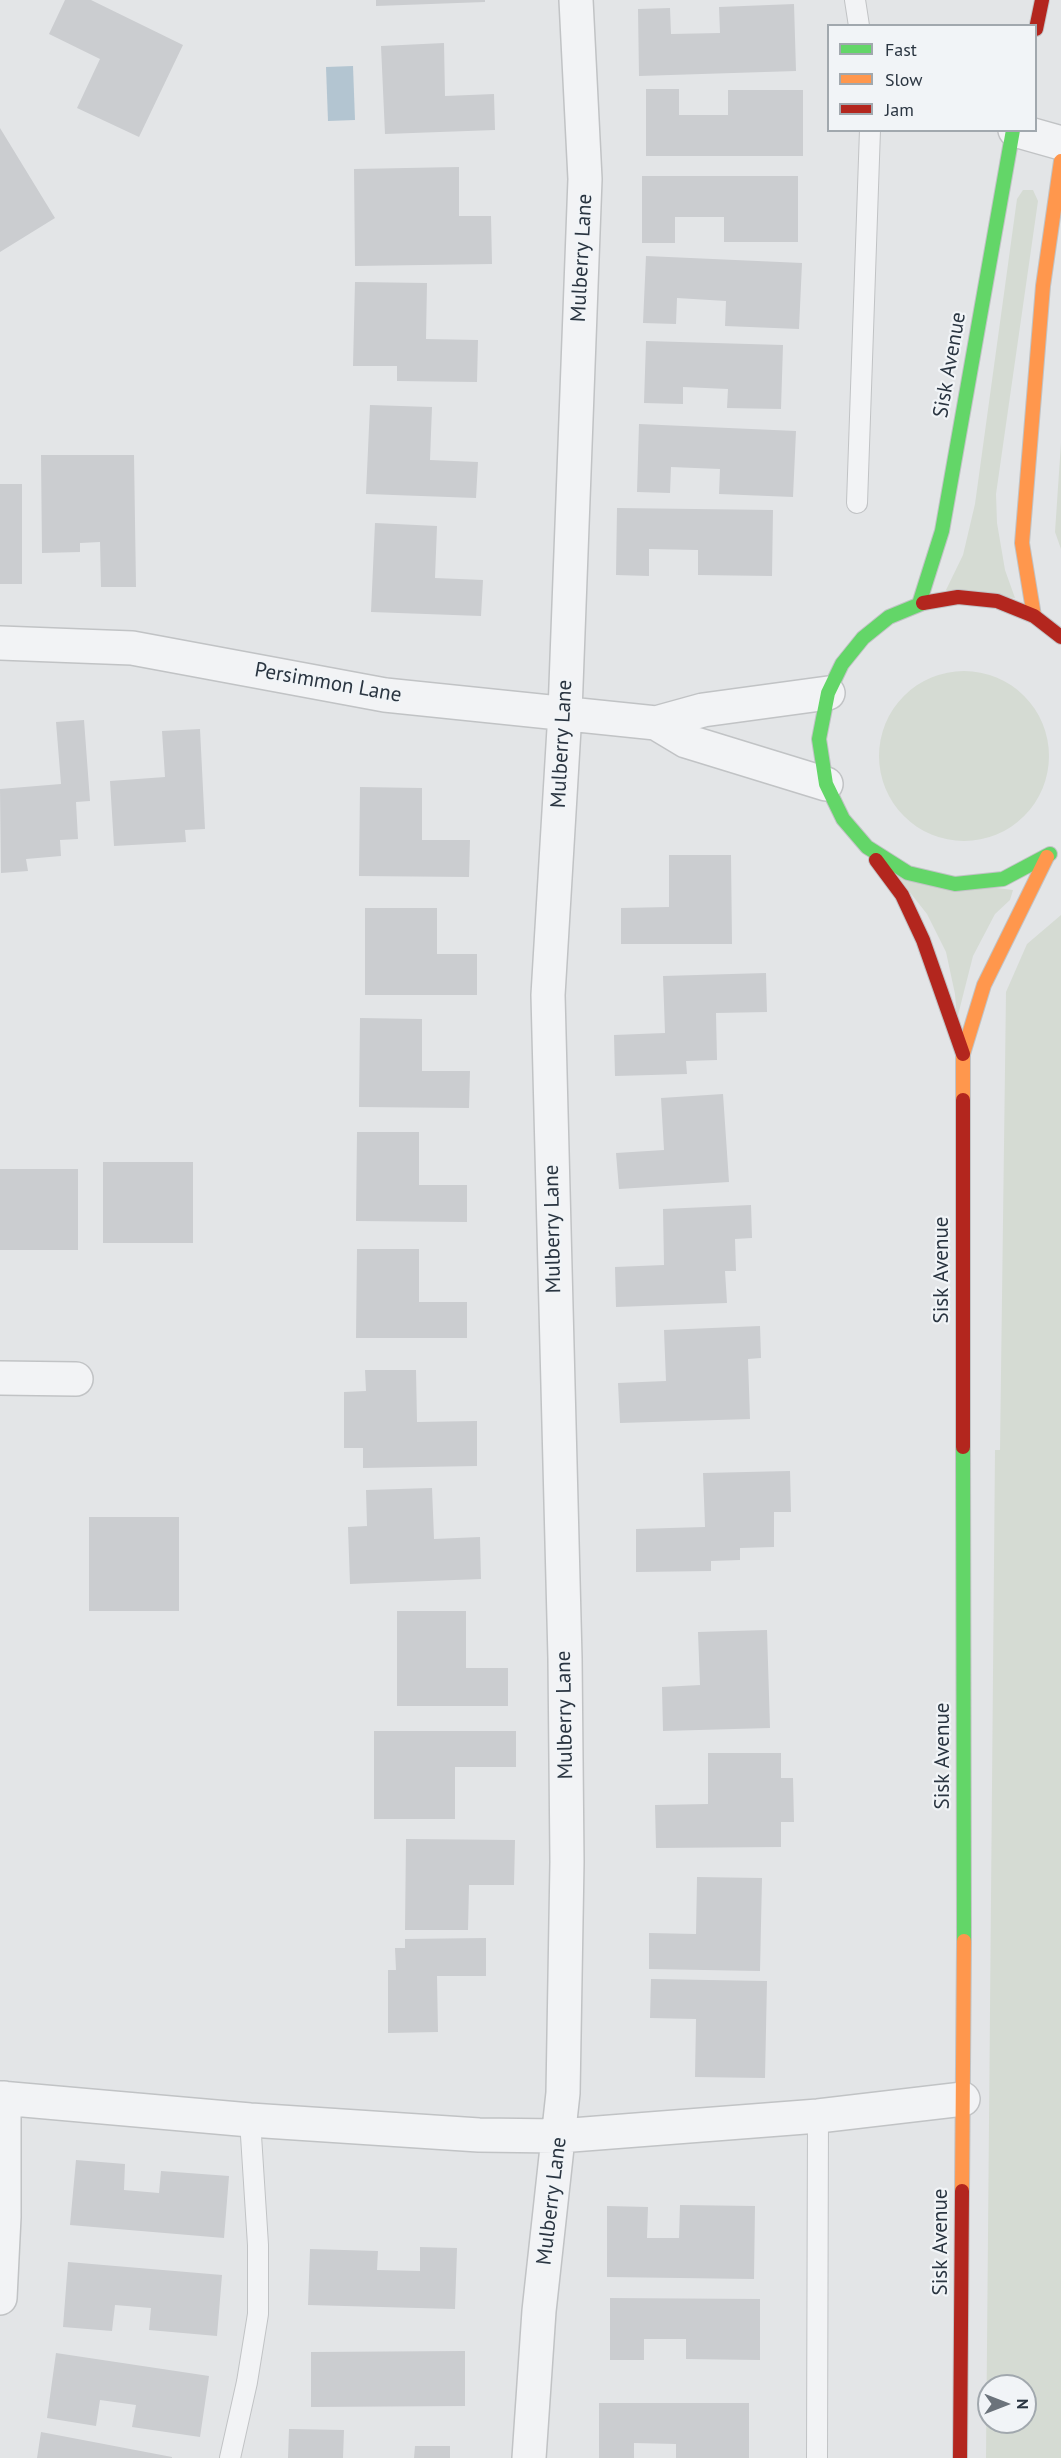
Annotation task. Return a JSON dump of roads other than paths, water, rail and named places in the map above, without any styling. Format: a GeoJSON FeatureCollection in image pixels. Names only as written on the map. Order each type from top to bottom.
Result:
{"type":"FeatureCollection","features":[{"type":"Feature","properties":{"kind":"street","name":"Mulberry Lane"},"geometry":{"type":"LineString","coordinates":[[529,2458],[539,2311],[563,2093],[566,1762],[548,995],[565,712],[585,179],[576,0]]}},
{"type":"Feature","properties":{"kind":"street"},"geometry":{"type":"LineString","coordinates":[[1036,24],[1042,0]]}},
{"type":"Feature","properties":{"kind":"street","name":"Sisk Avenue"},"geometry":{"type":"LineString","coordinates":[[919,604],[942,531],[1014,132]]}},
{"type":"Feature","properties":{"kind":"street"},"geometry":{"type":"LineString","coordinates":[[1021,132],[1061,143]]}},
{"type":"Feature","properties":{"kind":"street"},"geometry":{"type":"LineString","coordinates":[[1034,616],[1022,543],[1043,286],[1061,161]]}},
{"type":"Feature","properties":{"kind":"street","name":"Sisk Avenue"},"geometry":{"type":"LineString","coordinates":[[963,1054],[923,939],[902,895],[843,819],[826,784],[819,739],[828,693],[842,664],[863,638],[888,617],[919,604],[958,597],[997,601],[1034,616],[1061,637]]}},
{"type":"Feature","properties":{"kind":"street","name":"Persimmon Lane"},"geometry":{"type":"LineString","coordinates":[[0,643],[132,648],[385,695],[656,723],[703,710],[828,693]]}},
{"type":"Feature","properties":{"kind":"street","name":"Persimmon Lane"},"geometry":{"type":"LineString","coordinates":[[656,723],[686,741],[826,784]]}},
{"type":"Feature","properties":{"kind":"street","name":"Sisk Avenue"},"geometry":{"type":"LineString","coordinates":[[867,847],[908,873],[955,884],[1003,879],[1047,857],[1061,844]]}},
{"type":"Feature","properties":{"kind":"street","name":"Sisk Avenue"},"geometry":{"type":"LineString","coordinates":[[960,2458],[963,2099],[963,1054],[984,985],[1047,857]]}},
{"type":"Feature","properties":{"kind":"street"},"geometry":{"type":"LineString","coordinates":[[0,1378],[76,1379]]}},
{"type":"Feature","properties":{"kind":"street"},"geometry":{"type":"LineString","coordinates":[[0,2298],[4,2217],[2,2098],[250,2120],[479,2135],[559,2136],[818,2116],[963,2099]]}},
{"type":"Feature","properties":{"kind":"lane"},"geometry":{"type":"LineString","coordinates":[[855,0],[859,24]]}},
{"type":"Feature","properties":{"kind":"lane"},"geometry":{"type":"LineString","coordinates":[[856,504],[870,132]]}},
{"type":"Feature","properties":{"kind":"lane"},"geometry":{"type":"LineString","coordinates":[[817,2458],[818,2116]]}},
{"type":"Feature","properties":{"kind":"lane"},"geometry":{"type":"LineString","coordinates":[[230,2458],[247,2382],[258,2314],[258,2245],[250,2120]]}},
{"type":"Feature","properties":{"kind":"water"},"geometry":{"type":"Polygon","coordinates":[[[353,66],[355,120],[328,121],[326,67],[353,66]]]}}]}
